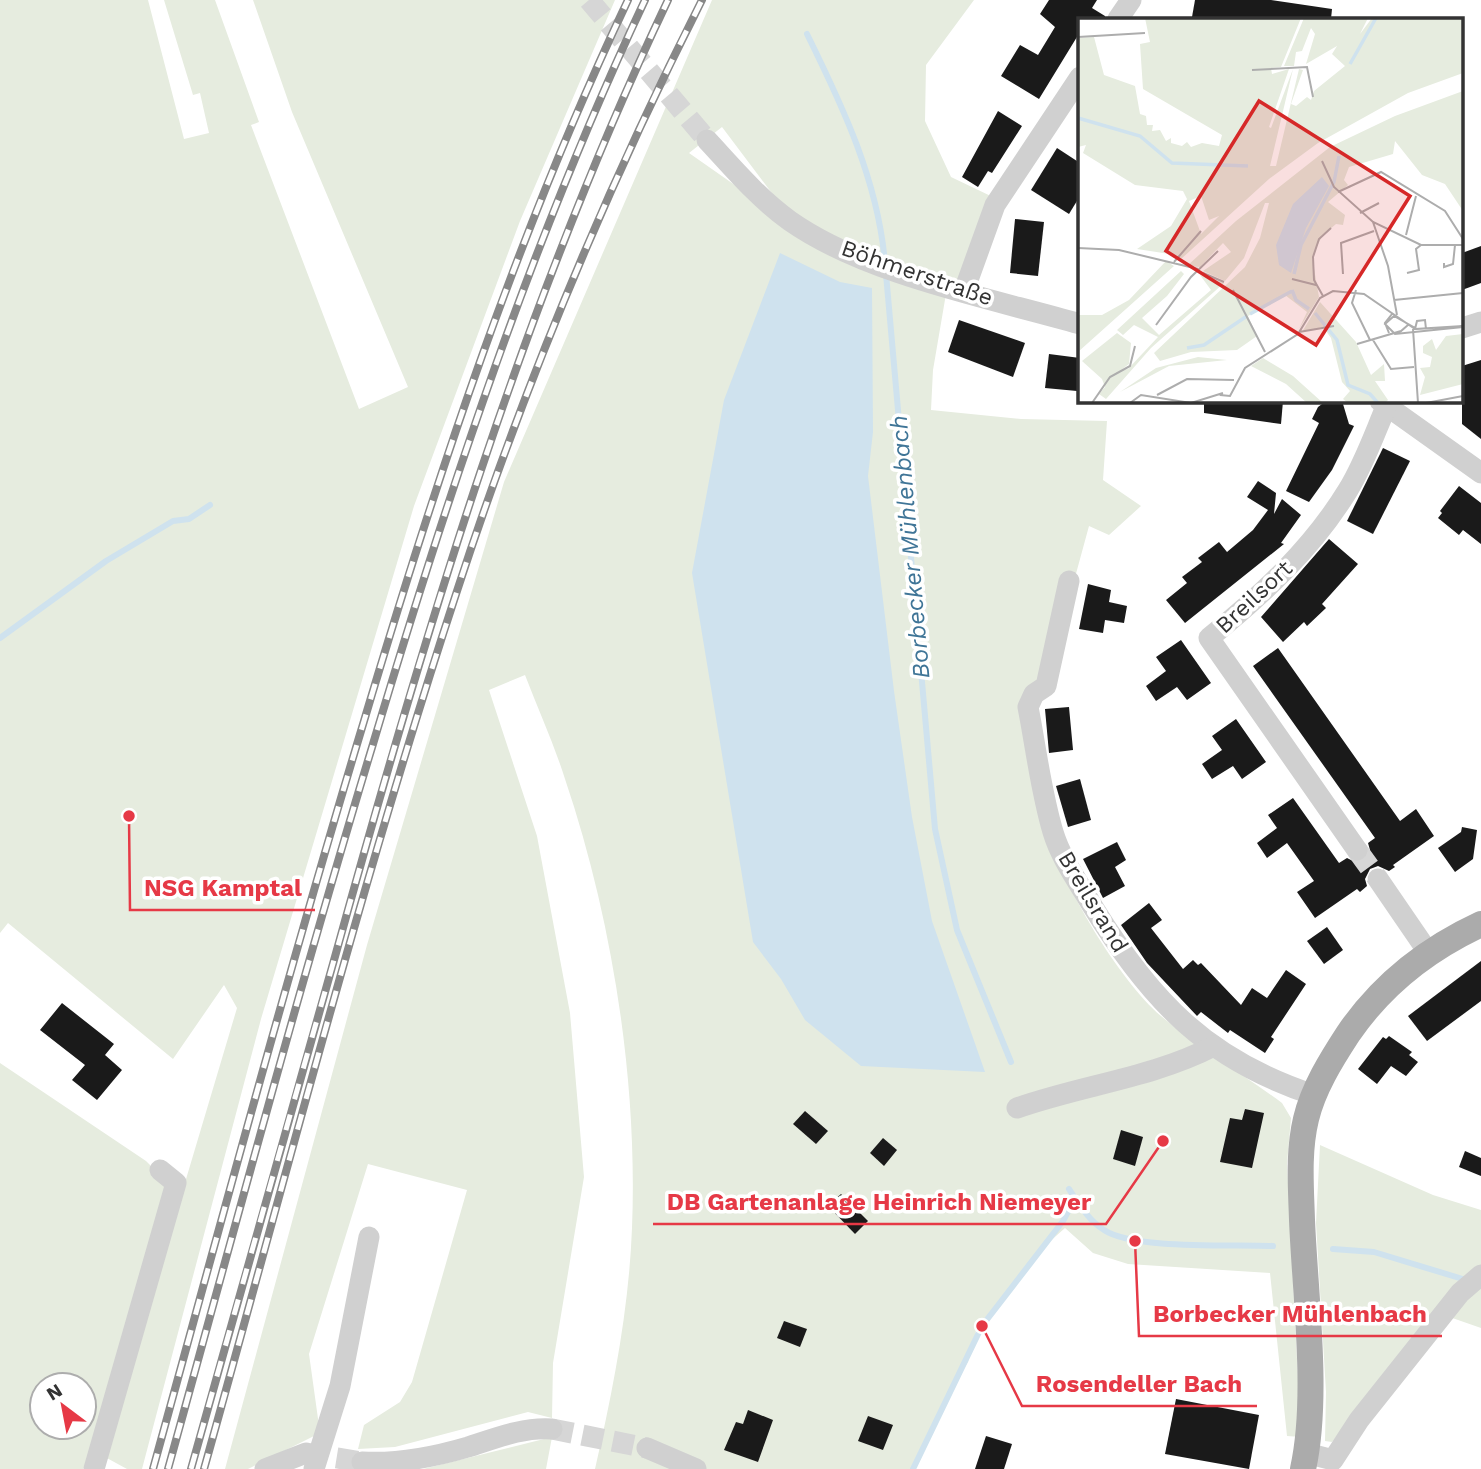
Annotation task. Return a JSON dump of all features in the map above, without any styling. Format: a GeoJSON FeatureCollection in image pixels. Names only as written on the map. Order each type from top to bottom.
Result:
{"type":"FeatureCollection","features":[{"type":"Feature","properties":{"kind":"main road"},"geometry":{"type":"LineString","coordinates":[[1305,1461],[1311,1425],[1300,1172],[1306,1121],[1314,1095],[1336,1051],[1361,1015],[1392,981],[1428,952],[1481,924]]}},
{"type":"Feature","properties":{"kind":"street"},"geometry":{"type":"LineString","coordinates":[[1119,18],[1131,0]]}},
{"type":"Feature","properties":{"kind":"street"},"geometry":{"type":"LineString","coordinates":[[964,291],[995,205],[1078,80]]}},
{"type":"Feature","properties":{"kind":"street","name":"Böhmerstraße"},"geometry":{"type":"LineString","coordinates":[[707,140],[763,199],[817,238],[912,276],[1078,323]]}},
{"type":"Feature","properties":{"kind":"street"},"geometry":{"type":"LineString","coordinates":[[1464,327],[1481,322]]}},
{"type":"Feature","properties":{"kind":"street"},"geometry":{"type":"LineString","coordinates":[[1383,404],[1481,473]]}},
{"type":"Feature","properties":{"kind":"street","name":"Breilsort"},"geometry":{"type":"LineString","coordinates":[[1357,850],[1209,638],[1278,578],[1330,517],[1366,455],[1383,404]]}},
{"type":"Feature","properties":{"kind":"street","name":"Breilsrand"},"geometry":{"type":"LineString","coordinates":[[1069,581],[1046,686],[1034,694],[1028,707],[1054,833],[1067,863],[1143,982],[1177,1018],[1214,1046],[1272,1081],[1314,1095]]}},
{"type":"Feature","properties":{"kind":"street"},"geometry":{"type":"LineString","coordinates":[[1378,879],[1428,952]]}},
{"type":"Feature","properties":{"kind":"street"},"geometry":{"type":"LineString","coordinates":[[1017,1108],[1065,1091],[1144,1074],[1214,1046]]}},
{"type":"Feature","properties":{"kind":"street"},"geometry":{"type":"LineString","coordinates":[[94,1469],[176,1183],[160,1170]]}},
{"type":"Feature","properties":{"kind":"street"},"geometry":{"type":"LineString","coordinates":[[265,1469],[310,1461],[340,1386],[369,1237]]}},
{"type":"Feature","properties":{"kind":"street"},"geometry":{"type":"LineString","coordinates":[[1305,1461],[1333,1460],[1359,1420],[1460,1293],[1481,1275]]}},
{"type":"Feature","properties":{"kind":"street"},"geometry":{"type":"LineString","coordinates":[[362,1462],[403,1461],[464,1448],[522,1430],[552,1429]]}},
{"type":"Feature","properties":{"kind":"street"},"geometry":{"type":"LineString","coordinates":[[647,1448],[693,1468]]}},
{"type":"Feature","properties":{"kind":"shaded area"},"geometry":{"type":"Polygon","coordinates":[[[0,0],[148,0],[184,139],[209,133],[200,93],[193,95],[164,0],[215,0],[259,122],[251,125],[359,409],[408,387],[292,112],[253,0],[615,0],[520,221],[414,506],[261,1019],[142,1469],[127,1469],[94,1451],[83,1469],[0,1469],[0,1063],[146,1161],[181,1196],[237,1008],[224,985],[173,1059],[8,923],[0,933],[0,0]]]}},
{"type":"Feature","properties":{"kind":"shaded area"},"geometry":{"type":"Polygon","coordinates":[[[712,0],[974,0],[926,65],[925,121],[951,177],[997,199],[962,289],[914,275],[818,235],[774,196],[722,127],[689,153],[759,202],[788,228],[814,242],[909,279],[947,288],[933,370],[931,410],[1021,419],[1107,421],[1103,480],[1141,506],[1109,535],[1089,526],[1074,581],[1064,581],[1042,676],[1044,685],[1031,693],[1025,707],[1033,738],[1044,816],[1055,854],[1079,904],[1110,956],[1128,980],[1161,1016],[1282,1103],[1291,1118],[1287,1164],[1301,1437],[1287,1436],[1270,1273],[1128,1264],[1093,1253],[1065,1228],[1038,1252],[976,1331],[968,1362],[946,1398],[911,1469],[595,1469],[619,1349],[630,1258],[633,1172],[626,1058],[608,943],[582,832],[561,766],[525,675],[489,690],[537,836],[570,1013],[584,1177],[553,1363],[552,1418],[528,1412],[395,1447],[358,1449],[364,1425],[400,1402],[412,1382],[467,1190],[368,1164],[309,1354],[320,1433],[248,1469],[225,1469],[367,945],[504,482],[712,0]]]}},
{"type":"Feature","properties":{"kind":"shaded area"},"geometry":{"type":"Polygon","coordinates":[[[1320,1145],[1433,1195],[1481,1210],[1481,1328],[1438,1313],[1332,1442],[1325,1441],[1326,1392],[1316,1223],[1320,1145]]]}},
{"type":"Feature","properties":{"kind":"shaded area"},"geometry":{"type":"Polygon","coordinates":[[[552,1437],[546,1469],[423,1469],[552,1437]]]}},
{"type":"Feature","properties":{"kind":"water"},"geometry":{"type":"Polygon","coordinates":[[[780,253],[840,282],[872,288],[873,432],[868,476],[912,817],[932,921],[985,1072],[861,1066],[805,1020],[781,979],[753,942],[692,573],[724,400],[780,253]]]}},
{"type":"Feature","properties":{"kind":"building"},"geometry":{"type":"Polygon","coordinates":[[[1049,0],[1097,0],[1092,8],[1105,18],[1078,18],[1078,35],[1039,99],[1001,76],[1020,45],[1038,55],[1055,27],[1040,14],[1049,0]]]}},
{"type":"Feature","properties":{"kind":"building"},"geometry":{"type":"Polygon","coordinates":[[[1195,0],[1271,0],[1332,9],[1331,18],[1192,17],[1195,0]]]}},
{"type":"Feature","properties":{"kind":"building"},"geometry":{"type":"Polygon","coordinates":[[[998,111],[1022,126],[992,173],[988,171],[978,187],[962,177],[998,111]]]}},
{"type":"Feature","properties":{"kind":"building"},"geometry":{"type":"Polygon","coordinates":[[[1057,148],[1078,162],[1078,199],[1069,214],[1031,190],[1057,148]]]}},
{"type":"Feature","properties":{"kind":"building"},"geometry":{"type":"Polygon","coordinates":[[[1015,219],[1044,222],[1038,276],[1010,273],[1015,219]]]}},
{"type":"Feature","properties":{"kind":"building"},"geometry":{"type":"Polygon","coordinates":[[[1481,246],[1481,283],[1464,289],[1464,252],[1481,246]]]}},
{"type":"Feature","properties":{"kind":"building"},"geometry":{"type":"Polygon","coordinates":[[[959,320],[1025,343],[1013,377],[948,352],[959,320]]]}},
{"type":"Feature","properties":{"kind":"building"},"geometry":{"type":"Polygon","coordinates":[[[1049,354],[1078,358],[1077,391],[1045,388],[1049,354]]]}},
{"type":"Feature","properties":{"kind":"building"},"geometry":{"type":"Polygon","coordinates":[[[1481,360],[1481,439],[1462,424],[1464,365],[1481,360]]]}},
{"type":"Feature","properties":{"kind":"building"},"geometry":{"type":"Polygon","coordinates":[[[1204,402],[1283,402],[1281,424],[1204,413],[1204,402]]]}},
{"type":"Feature","properties":{"kind":"building"},"geometry":{"type":"Polygon","coordinates":[[[1325,402],[1340,402],[1343,404],[1349,424],[1354,426],[1332,470],[1309,502],[1286,491],[1319,423],[1312,419],[1318,407],[1325,402]]]}},
{"type":"Feature","properties":{"kind":"building"},"geometry":{"type":"Polygon","coordinates":[[[1383,448],[1410,461],[1373,534],[1347,521],[1383,448]]]}},
{"type":"Feature","properties":{"kind":"building"},"geometry":{"type":"Polygon","coordinates":[[[1258,481],[1276,493],[1274,514],[1282,499],[1301,515],[1281,543],[1284,544],[1185,623],[1166,600],[1187,583],[1182,577],[1202,562],[1198,558],[1219,542],[1227,552],[1253,530],[1268,510],[1247,497],[1258,481]]]}},
{"type":"Feature","properties":{"kind":"building"},"geometry":{"type":"Polygon","coordinates":[[[1459,486],[1481,503],[1481,544],[1463,530],[1459,535],[1438,518],[1442,513],[1440,511],[1459,486]]]}},
{"type":"Feature","properties":{"kind":"building"},"geometry":{"type":"Polygon","coordinates":[[[1329,539],[1358,564],[1322,604],[1326,608],[1307,626],[1304,622],[1283,642],[1261,617],[1329,539]]]}},
{"type":"Feature","properties":{"kind":"building"},"geometry":{"type":"Polygon","coordinates":[[[1088,584],[1111,590],[1109,602],[1127,606],[1124,623],[1105,620],[1103,633],[1079,629],[1088,584]]]}},
{"type":"Feature","properties":{"kind":"building"},"geometry":{"type":"Polygon","coordinates":[[[1181,640],[1211,683],[1187,700],[1177,687],[1156,701],[1146,686],[1166,671],[1156,657],[1181,640]]]}},
{"type":"Feature","properties":{"kind":"building"},"geometry":{"type":"Polygon","coordinates":[[[1278,648],[1400,821],[1416,809],[1434,836],[1393,865],[1395,867],[1389,871],[1378,866],[1370,869],[1365,879],[1367,886],[1360,892],[1357,889],[1315,918],[1297,892],[1314,881],[1287,843],[1267,858],[1257,843],[1277,828],[1268,815],[1293,798],[1339,863],[1347,858],[1357,863],[1365,860],[1370,850],[1368,843],[1375,838],[1253,666],[1278,648]]]}},
{"type":"Feature","properties":{"kind":"building"},"geometry":{"type":"Polygon","coordinates":[[[1069,707],[1073,750],[1049,753],[1045,709],[1069,707]]]}},
{"type":"Feature","properties":{"kind":"building"},"geometry":{"type":"Polygon","coordinates":[[[1236,719],[1266,762],[1242,779],[1233,766],[1212,779],[1202,764],[1222,750],[1212,736],[1236,719]]]}},
{"type":"Feature","properties":{"kind":"building"},"geometry":{"type":"Polygon","coordinates":[[[1080,779],[1091,820],[1068,827],[1056,786],[1080,779]]]}},
{"type":"Feature","properties":{"kind":"building"},"geometry":{"type":"Polygon","coordinates":[[[1462,827],[1477,830],[1473,859],[1455,872],[1438,848],[1461,832],[1462,827]]]}},
{"type":"Feature","properties":{"kind":"building"},"geometry":{"type":"Polygon","coordinates":[[[1117,842],[1126,860],[1115,867],[1125,886],[1103,898],[1083,859],[1117,842]]]}},
{"type":"Feature","properties":{"kind":"building"},"geometry":{"type":"Polygon","coordinates":[[[1149,903],[1162,920],[1151,928],[1183,969],[1193,960],[1198,965],[1201,963],[1241,1005],[1252,988],[1267,998],[1286,970],[1306,984],[1271,1037],[1274,1039],[1265,1053],[1230,1030],[1228,1033],[1201,1012],[1197,1016],[1147,963],[1121,925],[1149,903]]]}},
{"type":"Feature","properties":{"kind":"building"},"geometry":{"type":"Polygon","coordinates":[[[1327,927],[1343,950],[1324,964],[1307,941],[1327,927]]]}},
{"type":"Feature","properties":{"kind":"building"},"geometry":{"type":"Polygon","coordinates":[[[1481,961],[1481,1001],[1427,1041],[1408,1016],[1481,961]]]}},
{"type":"Feature","properties":{"kind":"building"},"geometry":{"type":"Polygon","coordinates":[[[62,1003],[114,1044],[105,1055],[122,1070],[97,1100],[72,1080],[85,1065],[40,1030],[62,1003]]]}},
{"type":"Feature","properties":{"kind":"building"},"geometry":{"type":"Polygon","coordinates":[[[1389,1036],[1412,1052],[1409,1055],[1418,1062],[1406,1076],[1391,1066],[1377,1084],[1358,1069],[1383,1037],[1386,1039],[1389,1036]]]}},
{"type":"Feature","properties":{"kind":"building"},"geometry":{"type":"Polygon","coordinates":[[[1245,1109],[1264,1113],[1252,1168],[1220,1162],[1230,1118],[1242,1120],[1245,1109]]]}},
{"type":"Feature","properties":{"kind":"building"},"geometry":{"type":"Polygon","coordinates":[[[805,1111],[828,1131],[816,1144],[793,1124],[805,1111]]]}},
{"type":"Feature","properties":{"kind":"building"},"geometry":{"type":"Polygon","coordinates":[[[1121,1130],[1143,1137],[1135,1166],[1113,1159],[1121,1130]]]}},
{"type":"Feature","properties":{"kind":"building"},"geometry":{"type":"Polygon","coordinates":[[[883,1138],[897,1150],[884,1166],[870,1153],[883,1138]]]}},
{"type":"Feature","properties":{"kind":"building"},"geometry":{"type":"Polygon","coordinates":[[[1465,1151],[1481,1158],[1481,1176],[1459,1167],[1465,1151]]]}},
{"type":"Feature","properties":{"kind":"building"},"geometry":{"type":"Polygon","coordinates":[[[841,1194],[868,1221],[855,1234],[828,1206],[841,1194]]]}},
{"type":"Feature","properties":{"kind":"building"},"geometry":{"type":"Polygon","coordinates":[[[784,1321],[807,1329],[800,1347],[777,1338],[784,1321]]]}},
{"type":"Feature","properties":{"kind":"building"},"geometry":{"type":"Polygon","coordinates":[[[1176,1399],[1259,1415],[1249,1469],[1165,1454],[1176,1399]]]}},
{"type":"Feature","properties":{"kind":"building"},"geometry":{"type":"Polygon","coordinates":[[[748,1410],[773,1420],[758,1462],[724,1450],[736,1422],[743,1424],[748,1410]]]}},
{"type":"Feature","properties":{"kind":"building"},"geometry":{"type":"Polygon","coordinates":[[[868,1416],[893,1425],[883,1450],[858,1441],[868,1416]]]}},
{"type":"Feature","properties":{"kind":"building"},"geometry":{"type":"Polygon","coordinates":[[[986,1436],[1012,1444],[1004,1469],[975,1469],[986,1436]]]}},
{"type":"Feature","properties":{"kind":"waterway","name":"Borbecker Mühlenbach"},"geometry":{"type":"LineString","coordinates":[[807,34],[846,117],[867,174],[885,263]]}},
{"type":"Feature","properties":{"kind":"waterway","name":"Borbecker Mühlenbach"},"geometry":{"type":"LineString","coordinates":[[886,274],[935,829],[957,930],[1011,1062]]}},
{"type":"Feature","properties":{"kind":"waterway"},"geometry":{"type":"LineString","coordinates":[[0,638],[106,561],[173,521],[189,519],[210,505]]}},
{"type":"Feature","properties":{"kind":"waterway","name":"Borbecker Mühlenbach"},"geometry":{"type":"LineString","coordinates":[[1069,1189],[1094,1222],[1118,1236],[1138,1241],[1185,1245],[1273,1246]]}},
{"type":"Feature","properties":{"kind":"waterway"},"geometry":{"type":"LineString","coordinates":[[913,1469],[982,1326],[1063,1221],[1075,1198]]}},
{"type":"Feature","properties":{"kind":"waterway","name":"Borbecker Mühlenbach"},"geometry":{"type":"LineString","coordinates":[[1333,1249],[1374,1252],[1466,1280]]}},
{"type":"Feature","properties":{"kind":"tunnel"},"geometry":{"type":"LineString","coordinates":[[589,0],[707,140]]}},
{"type":"Feature","properties":{"kind":"tunnel"},"geometry":{"type":"LineString","coordinates":[[1357,850],[1378,879]]}},
{"type":"Feature","properties":{"kind":"tunnel"},"geometry":{"type":"LineString","coordinates":[[552,1429],[647,1448]]}},
{"type":"Feature","properties":{"kind":"tunnel"},"geometry":{"type":"LineString","coordinates":[[306,1453],[362,1462]]}},
{"type":"Feature","properties":{"kind":"railway"},"geometry":{"type":"LineString","coordinates":[[153,1469],[309,907],[421,538],[515,265],[588,88],[628,0]]}},
{"type":"Feature","properties":{"kind":"railway"},"geometry":{"type":"LineString","coordinates":[[168,1469],[320,925],[432,554],[529,274],[604,90],[645,0]]}},
{"type":"Feature","properties":{"kind":"railway"},"geometry":{"type":"LineString","coordinates":[[191,1469],[370,831],[442,589],[481,469],[568,232],[616,115],[668,0]]}},
{"type":"Feature","properties":{"kind":"railway"},"geometry":{"type":"LineString","coordinates":[[204,1469],[357,919],[457,591],[510,440],[568,291],[632,144],[702,0]]}},
{"type":"Feature","properties":{"kind":"place","name":"NSG Kamptal"},"geometry":{"type":"Point","coordinates":[129,816]}},
{"type":"Feature","properties":{"kind":"place","name":"DB Gartenanlage Heinrich Niemeyer"},"geometry":{"type":"Point","coordinates":[1163,1141]}},
{"type":"Feature","properties":{"kind":"place","name":"Borbecker Mühlenbach"},"geometry":{"type":"Point","coordinates":[1135,1241]}},
{"type":"Feature","properties":{"kind":"place","name":"Rosendeller Bach"},"geometry":{"type":"Point","coordinates":[982,1326]}}]}
